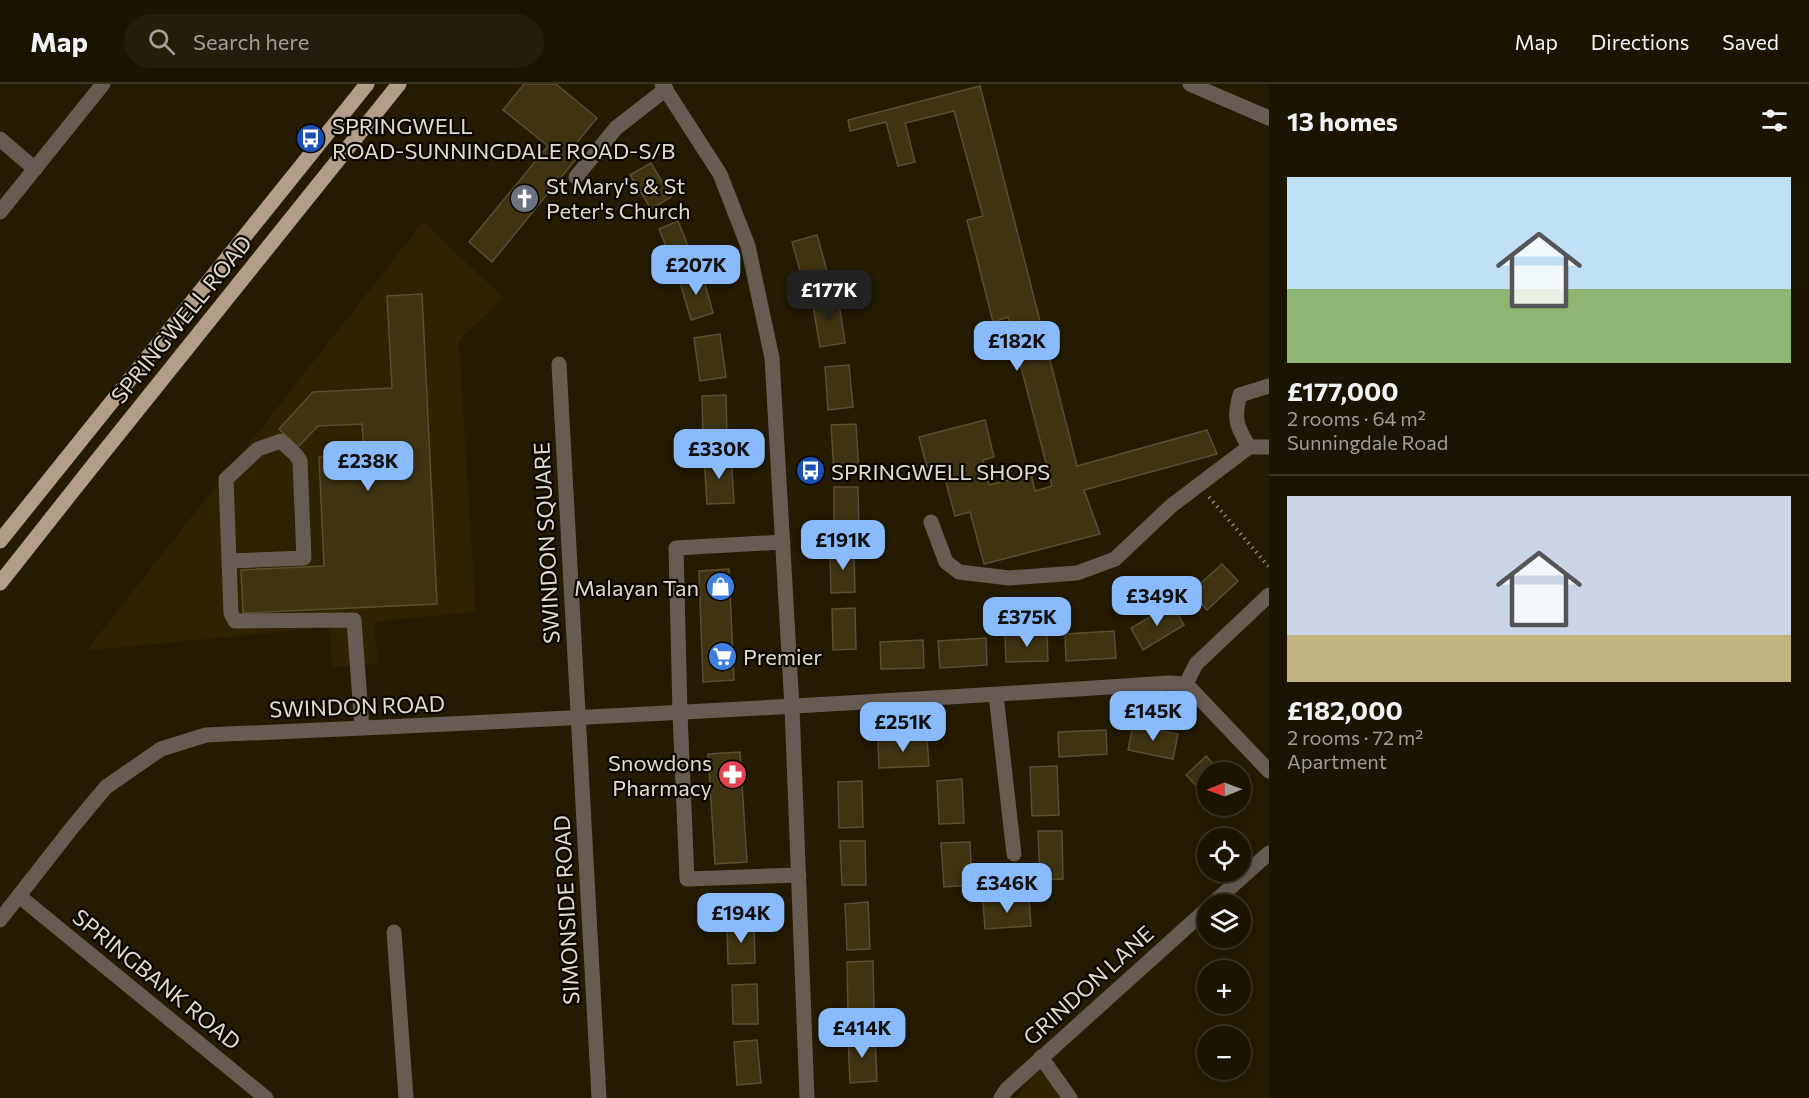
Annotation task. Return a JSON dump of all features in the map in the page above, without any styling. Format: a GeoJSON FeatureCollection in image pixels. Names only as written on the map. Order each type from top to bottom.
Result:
{"type":"FeatureCollection","features":[{"type":"Feature","properties":{"kind":"main road","name":"SPRINGWELL ROAD"},"geometry":{"type":"LineString","coordinates":[[0,541],[367,84]]}},
{"type":"Feature","properties":{"kind":"main road","name":"SPRINGWELL ROAD"},"geometry":{"type":"LineString","coordinates":[[0,583],[399,84]]}},
{"type":"Feature","properties":{"kind":"street"},"geometry":{"type":"LineString","coordinates":[[0,212],[103,84]]}},
{"type":"Feature","properties":{"kind":"street"},"geometry":{"type":"LineString","coordinates":[[1190,84],[1269,118]]}},
{"type":"Feature","properties":{"kind":"street"},"geometry":{"type":"LineString","coordinates":[[576,177],[616,128],[664,87],[720,174],[748,246],[772,358],[792,707],[807,1098]]}},
{"type":"Feature","properties":{"kind":"street"},"geometry":{"type":"LineString","coordinates":[[0,139],[35,169]]}},
{"type":"Feature","properties":{"kind":"street","name":"SWINDON SQUARE"},"geometry":{"type":"LineString","coordinates":[[559,364],[578,719]]}},
{"type":"Feature","properties":{"kind":"street"},"geometry":{"type":"LineString","coordinates":[[1249,447],[1237,427],[1236,410],[1240,395],[1269,386]]}},
{"type":"Feature","properties":{"kind":"street"},"geometry":{"type":"LineString","coordinates":[[229,561],[304,558],[300,461],[281,441],[258,449],[226,479],[229,561],[231,613],[235,621],[354,620],[362,728]]}},
{"type":"Feature","properties":{"kind":"street"},"geometry":{"type":"LineString","coordinates":[[931,522],[946,562],[959,572],[1009,578],[1077,573],[1115,559],[1171,506],[1249,447],[1269,447]]}},
{"type":"Feature","properties":{"kind":"street"},"geometry":{"type":"LineString","coordinates":[[783,542],[676,548],[687,879],[799,875]]}},
{"type":"Feature","properties":{"kind":"street"},"geometry":{"type":"LineString","coordinates":[[1269,595],[1196,664],[1186,684],[1269,771]]}},
{"type":"Feature","properties":{"kind":"street","name":"SWINDON ROAD"},"geometry":{"type":"LineString","coordinates":[[0,920],[71,828],[106,787],[161,750],[206,735],[578,719],[1168,683],[1186,684]]}},
{"type":"Feature","properties":{"kind":"street"},"geometry":{"type":"LineString","coordinates":[[996,695],[1014,854]]}},
{"type":"Feature","properties":{"kind":"street","name":"SIMONSIDE ROAD"},"geometry":{"type":"LineString","coordinates":[[578,719],[599,1098]]}},
{"type":"Feature","properties":{"kind":"street"},"geometry":{"type":"LineString","coordinates":[[1223,894],[1269,853]]}},
{"type":"Feature","properties":{"kind":"street","name":"SPRINGBANK ROAD"},"geometry":{"type":"LineString","coordinates":[[19,896],[266,1098]]}},
{"type":"Feature","properties":{"kind":"street","name":"GRINDON LANE"},"geometry":{"type":"LineString","coordinates":[[1001,1098],[1007,1089],[1041,1057],[1197,918]]}},
{"type":"Feature","properties":{"kind":"street"},"geometry":{"type":"LineString","coordinates":[[394,932],[406,1098]]}},
{"type":"Feature","properties":{"kind":"street"},"geometry":{"type":"LineString","coordinates":[[1041,1057],[1070,1098]]}},
{"type":"Feature","properties":{"kind":"path"},"geometry":{"type":"LineString","coordinates":[[1199,485],[1269,567]]}},
{"type":"Feature","properties":{"kind":"shaded area"},"geometry":{"type":"Polygon","coordinates":[[[423,222],[504,298],[459,340],[476,612],[374,622],[378,664],[332,667],[329,627],[86,651],[423,222]]]}},
{"type":"Feature","properties":{"kind":"shaded area"},"geometry":{"type":"Polygon","coordinates":[[[1038,1061],[1065,1098],[1017,1098],[1038,1061]]]}},
{"type":"Feature","properties":{"kind":"building","name":"St Mary's & St Peter's Church"},"geometry":{"type":"Polygon","coordinates":[[[524,84],[556,84],[597,118],[573,147],[581,153],[492,262],[469,242],[548,146],[503,110],[524,84]]]}},
{"type":"Feature","properties":{"kind":"building"},"geometry":{"type":"Polygon","coordinates":[[[980,86],[1077,466],[1207,430],[1217,454],[1084,490],[1100,534],[984,564],[970,512],[955,516],[941,464],[927,467],[919,437],[985,420],[994,457],[983,460],[989,485],[1031,474],[1035,491],[1052,486],[1008,317],[993,322],[967,220],[983,216],[954,111],[905,123],[915,162],[898,166],[886,122],[850,131],[848,120],[980,86]]]}},
{"type":"Feature","properties":{"kind":"building"},"geometry":{"type":"Polygon","coordinates":[[[651,163],[671,197],[651,209],[630,175],[651,163]]]}},
{"type":"Feature","properties":{"kind":"building"},"geometry":{"type":"Polygon","coordinates":[[[678,221],[692,256],[673,264],[659,229],[678,221]]]}},
{"type":"Feature","properties":{"kind":"building"},"geometry":{"type":"Polygon","coordinates":[[[817,235],[830,282],[805,288],[792,242],[817,235]]]}},
{"type":"Feature","properties":{"kind":"building"},"geometry":{"type":"Polygon","coordinates":[[[702,273],[713,313],[691,320],[679,279],[702,273]]]}},
{"type":"Feature","properties":{"kind":"building"},"geometry":{"type":"Polygon","coordinates":[[[422,294],[437,604],[243,613],[241,570],[324,566],[319,457],[364,455],[362,424],[318,426],[298,447],[279,429],[313,392],[392,388],[387,296],[422,294]]]}},
{"type":"Feature","properties":{"kind":"building"},"geometry":{"type":"Polygon","coordinates":[[[838,296],[845,343],[820,347],[812,300],[838,296]]]}},
{"type":"Feature","properties":{"kind":"building"},"geometry":{"type":"Polygon","coordinates":[[[720,334],[726,377],[700,381],[694,338],[720,334]]]}},
{"type":"Feature","properties":{"kind":"building"},"geometry":{"type":"Polygon","coordinates":[[[849,365],[853,407],[828,410],[825,367],[849,365]]]}},
{"type":"Feature","properties":{"kind":"building"},"geometry":{"type":"Polygon","coordinates":[[[726,395],[727,438],[703,439],[702,396],[726,395]]]}},
{"type":"Feature","properties":{"kind":"building"},"geometry":{"type":"Polygon","coordinates":[[[856,424],[859,472],[834,473],[831,425],[856,424]]]}},
{"type":"Feature","properties":{"kind":"building"},"geometry":{"type":"Polygon","coordinates":[[[731,455],[734,503],[707,504],[704,457],[731,455]]]}},
{"type":"Feature","properties":{"kind":"building"},"geometry":{"type":"Polygon","coordinates":[[[834,487],[858,487],[859,534],[834,534],[834,487]]]}},
{"type":"Feature","properties":{"kind":"building"},"geometry":{"type":"Polygon","coordinates":[[[854,550],[855,592],[831,593],[830,551],[854,550]]]}},
{"type":"Feature","properties":{"kind":"building"},"geometry":{"type":"Polygon","coordinates":[[[1222,564],[1238,581],[1207,610],[1191,592],[1222,564]]]}},
{"type":"Feature","properties":{"kind":"building"},"geometry":{"type":"Polygon","coordinates":[[[729,569],[734,680],[703,682],[699,571],[729,569]]]}},
{"type":"Feature","properties":{"kind":"building"},"geometry":{"type":"Polygon","coordinates":[[[1172,604],[1184,625],[1143,650],[1131,628],[1172,604]]]}},
{"type":"Feature","properties":{"kind":"building"},"geometry":{"type":"Polygon","coordinates":[[[855,608],[856,649],[833,650],[832,609],[855,608]]]}},
{"type":"Feature","properties":{"kind":"building"},"geometry":{"type":"Polygon","coordinates":[[[1114,631],[1116,658],[1066,661],[1065,634],[1114,631]]]}},
{"type":"Feature","properties":{"kind":"building"},"geometry":{"type":"Polygon","coordinates":[[[1047,633],[1048,661],[1006,662],[1005,635],[1047,633]]]}},
{"type":"Feature","properties":{"kind":"building"},"geometry":{"type":"Polygon","coordinates":[[[986,638],[987,665],[940,668],[938,641],[986,638]]]}},
{"type":"Feature","properties":{"kind":"building"},"geometry":{"type":"Polygon","coordinates":[[[923,640],[924,668],[881,669],[880,642],[923,640]]]}},
{"type":"Feature","properties":{"kind":"building"},"geometry":{"type":"Polygon","coordinates":[[[1133,726],[1178,734],[1173,759],[1128,750],[1133,726]]]}},
{"type":"Feature","properties":{"kind":"building"},"geometry":{"type":"Polygon","coordinates":[[[1106,730],[1107,754],[1059,757],[1058,732],[1106,730]]]}},
{"type":"Feature","properties":{"kind":"building"},"geometry":{"type":"Polygon","coordinates":[[[927,738],[929,766],[879,768],[878,740],[927,738]]]}},
{"type":"Feature","properties":{"kind":"building"},"geometry":{"type":"Polygon","coordinates":[[[740,752],[747,862],[715,864],[708,754],[740,752]]]}},
{"type":"Feature","properties":{"kind":"building"},"geometry":{"type":"Polygon","coordinates":[[[1206,756],[1212,762],[1200,762],[1206,756]]]}},
{"type":"Feature","properties":{"kind":"building"},"geometry":{"type":"Polygon","coordinates":[[[1197,765],[1197,786],[1186,775],[1197,765]]]}},
{"type":"Feature","properties":{"kind":"building"},"geometry":{"type":"Polygon","coordinates":[[[1057,766],[1059,815],[1032,816],[1030,767],[1057,766]]]}},
{"type":"Feature","properties":{"kind":"building"},"geometry":{"type":"Polygon","coordinates":[[[962,779],[964,823],[939,824],[937,781],[962,779]]]}},
{"type":"Feature","properties":{"kind":"building"},"geometry":{"type":"Polygon","coordinates":[[[862,781],[863,827],[839,828],[838,782],[862,781]]]}},
{"type":"Feature","properties":{"kind":"building"},"geometry":{"type":"Polygon","coordinates":[[[1038,831],[1062,831],[1063,879],[1040,880],[1038,831]]]}},
{"type":"Feature","properties":{"kind":"building"},"geometry":{"type":"Polygon","coordinates":[[[840,841],[865,841],[866,885],[842,885],[840,841]]]}},
{"type":"Feature","properties":{"kind":"building"},"geometry":{"type":"Polygon","coordinates":[[[970,842],[972,885],[944,887],[941,843],[970,842]]]}},
{"type":"Feature","properties":{"kind":"building"},"geometry":{"type":"Polygon","coordinates":[[[1029,899],[1031,926],[985,929],[983,902],[1029,899]]]}},
{"type":"Feature","properties":{"kind":"building"},"geometry":{"type":"Polygon","coordinates":[[[868,902],[870,949],[847,950],[845,904],[868,902]]]}},
{"type":"Feature","properties":{"kind":"building"},"geometry":{"type":"Polygon","coordinates":[[[754,925],[755,963],[728,964],[727,926],[754,925]]]}},
{"type":"Feature","properties":{"kind":"building"},"geometry":{"type":"Polygon","coordinates":[[[873,961],[874,1012],[848,1013],[847,962],[873,961]]]}},
{"type":"Feature","properties":{"kind":"building"},"geometry":{"type":"Polygon","coordinates":[[[757,984],[758,1024],[733,1024],[732,985],[757,984]]]}},
{"type":"Feature","properties":{"kind":"building"},"geometry":{"type":"Polygon","coordinates":[[[875,1035],[877,1081],[850,1083],[848,1036],[875,1035]]]}},
{"type":"Feature","properties":{"kind":"building"},"geometry":{"type":"Polygon","coordinates":[[[757,1040],[761,1083],[737,1085],[734,1042],[757,1040]]]}},
{"type":"Feature","properties":{"kind":"place","name":"SPRINGWELL ROAD-SUNNINGDALE ROAD-S/B"},"geometry":{"type":"Point","coordinates":[311,138]}},
{"type":"Feature","properties":{"kind":"place","name":"St Mary's & St Peter's Church"},"geometry":{"type":"Point","coordinates":[525,198]}},
{"type":"Feature","properties":{"kind":"place","name":"SPRINGWELL SHOPS"},"geometry":{"type":"Point","coordinates":[810,471]}},
{"type":"Feature","properties":{"kind":"place","name":"Malayan Tan"},"geometry":{"type":"Point","coordinates":[720,587]}},
{"type":"Feature","properties":{"kind":"place","name":"Premier"},"geometry":{"type":"Point","coordinates":[722,656]}},
{"type":"Feature","properties":{"kind":"place","name":"Snowdons Pharmacy"},"geometry":{"type":"Point","coordinates":[733,775]}}]}
